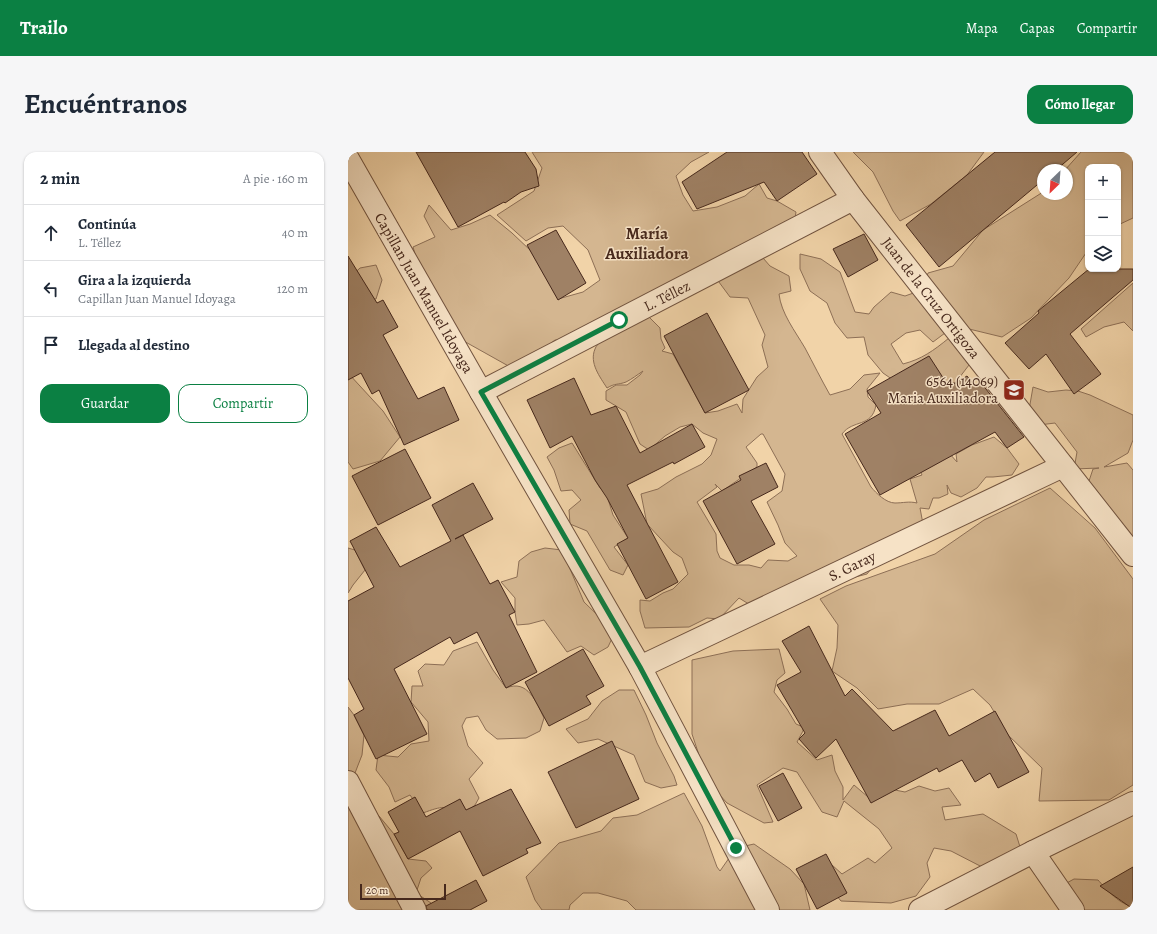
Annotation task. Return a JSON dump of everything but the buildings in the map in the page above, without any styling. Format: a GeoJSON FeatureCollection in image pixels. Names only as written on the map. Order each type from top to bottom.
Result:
{"type":"FeatureCollection","features":[{"type":"Feature","properties":{"kind":"street","name":"Juan de la Cruz Ortigoza"},"geometry":{"type":"LineString","coordinates":[[820,152],[853,199],[1133,555]]}},
{"type":"Feature","properties":{"kind":"street","name":"Capillan Juan Manuel Idoyaga"},"geometry":{"type":"LineString","coordinates":[[348,159],[640,667],[768,910]]}},
{"type":"Feature","properties":{"kind":"street","name":"L. Téllez"},"geometry":{"type":"LineString","coordinates":[[481,392],[853,199]]}},
{"type":"Feature","properties":{"kind":"street","name":"S. Garay"},"geometry":{"type":"LineString","coordinates":[[640,667],[1063,466]]}},
{"type":"Feature","properties":{"kind":"street"},"geometry":{"type":"LineString","coordinates":[[348,782],[415,910]]}},
{"type":"Feature","properties":{"kind":"street"},"geometry":{"type":"LineString","coordinates":[[920,910],[1133,803]]}},
{"type":"Feature","properties":{"kind":"street"},"geometry":{"type":"LineString","coordinates":[[1033,852],[1073,910]]}},
{"type":"Feature","properties":{"kind":"shaded area"},"geometry":{"type":"Polygon","coordinates":[[[532,152],[709,152],[691,162],[676,176],[683,195],[693,211],[717,207],[745,196],[759,184],[767,198],[777,201],[796,212],[794,224],[763,258],[770,266],[789,276],[791,291],[779,294],[782,308],[830,395],[850,389],[864,375],[880,373],[867,389],[868,397],[876,405],[871,417],[851,426],[842,434],[871,487],[882,497],[892,503],[917,503],[910,479],[922,475],[914,459],[942,445],[957,462],[956,454],[972,445],[994,437],[1007,448],[1019,464],[1012,475],[986,477],[977,488],[961,497],[951,493],[947,485],[948,494],[939,498],[933,498],[929,509],[920,508],[923,524],[876,563],[867,574],[820,586],[807,600],[799,595],[752,606],[739,598],[719,619],[707,618],[689,627],[645,628],[640,611],[640,600],[650,601],[673,589],[688,574],[682,558],[673,552],[647,524],[641,494],[658,489],[676,477],[702,464],[711,455],[717,439],[703,433],[692,424],[680,427],[665,436],[649,450],[640,444],[626,412],[606,400],[606,391],[616,385],[627,385],[643,371],[626,382],[612,385],[607,388],[594,365],[593,359],[596,347],[610,332],[580,341],[555,340],[537,354],[512,368],[453,335],[419,268],[413,247],[435,237],[424,216],[429,205],[451,230],[470,224],[490,215],[531,251],[558,299],[583,292],[600,280],[588,250],[563,226],[548,228],[526,241],[497,215],[534,191],[542,168],[532,152]],[[713,274],[648,316],[660,328],[661,339],[665,348],[662,351],[673,354],[705,413],[718,411],[737,404],[742,413],[743,399],[757,377],[768,367],[762,345],[765,335],[748,298],[730,297],[713,274]],[[761,434],[746,447],[757,463],[757,467],[722,491],[715,484],[717,487],[697,502],[716,534],[717,551],[720,558],[734,565],[749,565],[761,568],[768,560],[788,561],[797,556],[785,543],[767,502],[782,491],[785,474],[763,434],[761,434]]]}},
{"type":"Feature","properties":{"kind":"shaded area"},"geometry":{"type":"Polygon","coordinates":[[[853,152],[984,152],[967,175],[931,204],[900,221],[893,211],[873,172],[853,152]]]}},
{"type":"Feature","properties":{"kind":"shaded area"},"geometry":{"type":"Polygon","coordinates":[[[1081,152],[1133,152],[1133,218],[1121,224],[1121,164],[1085,164],[1085,254],[1069,278],[1031,318],[1002,337],[965,328],[923,288],[928,273],[953,266],[983,230],[1037,196],[1037,200],[1073,200],[1073,164],[1070,164],[1081,152]]]}},
{"type":"Feature","properties":{"kind":"shaded area"},"geometry":{"type":"Polygon","coordinates":[[[800,254],[821,259],[840,272],[855,312],[869,314],[874,307],[891,292],[905,296],[919,291],[945,333],[933,342],[920,330],[906,333],[891,344],[903,364],[916,360],[927,354],[949,338],[969,365],[956,382],[934,389],[896,382],[883,373],[868,355],[864,337],[847,338],[835,323],[827,303],[810,291],[800,269],[800,254]]]}},
{"type":"Feature","properties":{"kind":"shaded area"},"geometry":{"type":"Polygon","coordinates":[[[376,265],[382,280],[376,299],[348,301],[348,279],[360,268],[376,265]]]}},
{"type":"Feature","properties":{"kind":"shaded area"},"geometry":{"type":"Polygon","coordinates":[[[1133,283],[1133,331],[1124,322],[1104,327],[1086,337],[1081,329],[1133,283]]]}},
{"type":"Feature","properties":{"kind":"shaded area"},"geometry":{"type":"Polygon","coordinates":[[[348,373],[383,411],[400,437],[380,461],[353,469],[348,462],[348,373]]]}},
{"type":"Feature","properties":{"kind":"shaded area"},"geometry":{"type":"Polygon","coordinates":[[[1033,387],[1048,392],[1066,390],[1078,391],[1133,415],[1133,440],[1128,453],[1104,467],[1127,463],[1133,470],[1133,555],[1085,493],[1093,469],[1099,468],[1074,469],[1077,452],[1055,423],[1039,425],[1029,410],[1033,387]]]}},
{"type":"Feature","properties":{"kind":"shaded area"},"geometry":{"type":"Polygon","coordinates":[[[572,443],[600,488],[612,494],[608,499],[613,515],[628,538],[614,547],[628,565],[623,575],[610,570],[587,531],[570,524],[569,510],[581,500],[572,490],[561,491],[554,470],[547,457],[559,448],[572,443]]]}},
{"type":"Feature","properties":{"kind":"shaded area"},"geometry":{"type":"Polygon","coordinates":[[[1050,488],[1095,528],[1133,579],[1133,785],[1109,800],[1039,801],[1042,768],[1008,735],[990,705],[973,689],[939,704],[907,704],[878,709],[857,688],[832,671],[837,648],[838,625],[820,599],[846,586],[935,554],[984,520],[1050,488]]]}},
{"type":"Feature","properties":{"kind":"shaded area"},"geometry":{"type":"Polygon","coordinates":[[[348,548],[355,550],[365,570],[348,593],[348,548]]]}},
{"type":"Feature","properties":{"kind":"shaded area"},"geometry":{"type":"Polygon","coordinates":[[[545,548],[562,550],[584,602],[615,632],[608,647],[594,655],[581,646],[567,652],[544,620],[529,624],[517,625],[515,598],[501,582],[517,577],[519,561],[531,552],[545,548]]]}},
{"type":"Feature","properties":{"kind":"shaded area"},"geometry":{"type":"Polygon","coordinates":[[[477,642],[493,670],[506,688],[514,686],[526,689],[534,699],[544,718],[540,731],[526,738],[497,739],[486,730],[478,716],[466,718],[462,726],[468,746],[483,763],[469,779],[479,798],[475,805],[464,814],[448,808],[435,809],[423,813],[410,795],[395,802],[389,787],[376,770],[378,755],[398,757],[411,744],[429,741],[428,722],[411,702],[412,686],[423,686],[418,671],[425,664],[444,665],[453,651],[477,642]]]}},
{"type":"Feature","properties":{"kind":"shaded area"},"geometry":{"type":"Polygon","coordinates":[[[779,649],[785,673],[777,680],[774,692],[796,724],[803,727],[803,731],[797,742],[817,760],[832,755],[835,771],[843,787],[843,800],[854,785],[868,797],[885,788],[905,792],[919,786],[935,791],[949,788],[961,805],[942,807],[945,820],[983,814],[1016,834],[1021,850],[984,868],[951,851],[934,848],[927,863],[930,877],[916,896],[891,903],[841,901],[831,889],[832,865],[842,874],[868,858],[875,863],[892,848],[879,829],[844,801],[837,817],[822,812],[797,772],[783,768],[757,785],[773,822],[764,823],[727,803],[708,782],[692,734],[692,660],[733,651],[779,649]]]}},
{"type":"Feature","properties":{"kind":"shaded area"},"geometry":{"type":"Polygon","coordinates":[[[619,690],[634,690],[677,785],[661,788],[645,782],[634,755],[598,739],[578,743],[566,729],[588,719],[602,701],[619,690]]]}},
{"type":"Feature","properties":{"kind":"shaded area"},"geometry":{"type":"Polygon","coordinates":[[[348,707],[354,715],[364,735],[362,755],[355,773],[352,790],[366,817],[379,816],[394,834],[408,859],[426,861],[432,868],[421,878],[416,893],[431,903],[435,910],[348,910],[348,707]]]}},
{"type":"Feature","properties":{"kind":"shaded area"},"geometry":{"type":"Polygon","coordinates":[[[684,793],[702,826],[717,867],[720,871],[736,848],[754,844],[790,869],[804,884],[810,910],[636,910],[627,901],[598,893],[583,893],[570,905],[569,910],[542,910],[535,900],[526,877],[559,843],[601,831],[613,818],[637,815],[684,793]]]}},
{"type":"Feature","properties":{"kind":"shaded area"},"geometry":{"type":"Polygon","coordinates":[[[1074,879],[1098,880],[1119,900],[1133,906],[1133,910],[1075,910],[1063,885],[1074,879]]]}},
{"type":"Feature","properties":{"kind":"place","name":"6564 (14069) Maria Auxiliadora"},"geometry":{"type":"Point","coordinates":[1014,390]}},
{"type":"Feature","properties":{"kind":"district","name":"María Auxiliadora"},"geometry":{"type":"Point","coordinates":[647,243]}},
{"type":"Feature","properties":{"kind":"route"},"geometry":{"type":"LineString","coordinates":[[619,320],[481,392],[640,667],[736,848]]}}]}
